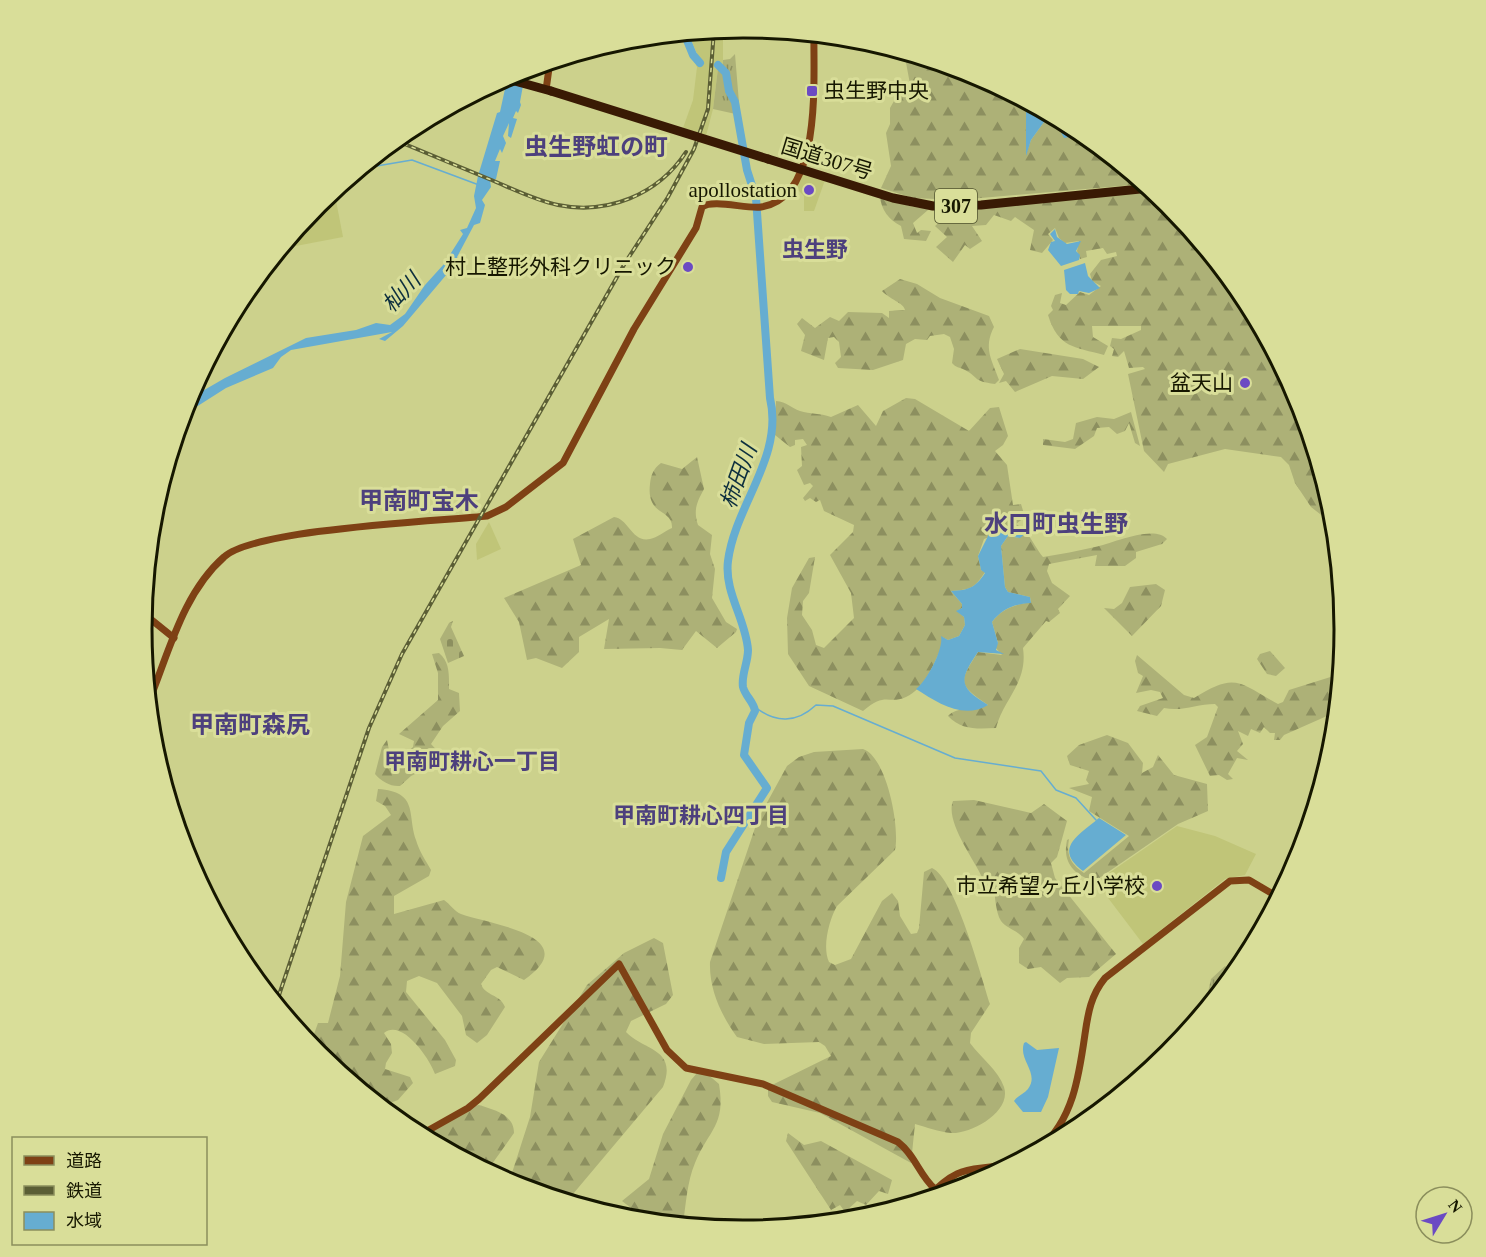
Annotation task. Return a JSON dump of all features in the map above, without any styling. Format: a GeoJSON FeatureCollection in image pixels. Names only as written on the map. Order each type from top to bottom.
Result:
{"type":"FeatureCollection","features":[{"type":"Feature","properties":{"kind":"highway","name":"国道307号"},"geometry":{"type":"LineString","coordinates":[[517,82],[893,198],[933,206],[981,205],[1138,189]]}},
{"type":"Feature","properties":{"kind":"street"},"geometry":{"type":"LineString","coordinates":[[155,686],[197,588],[233,550],[316,532],[488,516],[497,513],[563,463],[634,330],[696,228],[702,207],[710,204],[758,207],[776,202],[792,188],[803,170],[810,139],[814,42]]}},
{"type":"Feature","properties":{"kind":"street"},"geometry":{"type":"LineString","coordinates":[[546,90],[549,71]]}},
{"type":"Feature","properties":{"kind":"street"},"geometry":{"type":"LineString","coordinates":[[152,620],[174,638]]}},
{"type":"Feature","properties":{"kind":"street"},"geometry":{"type":"LineString","coordinates":[[1059,1127],[1067,1114],[1082,1057],[1089,1007],[1105,978],[1230,881],[1249,880],[1271,893]]}},
{"type":"Feature","properties":{"kind":"street"},"geometry":{"type":"LineString","coordinates":[[430,1129],[479,1099],[619,964],[667,1050],[686,1068],[764,1084],[898,1142],[916,1159],[922,1178],[933,1188]]}},
{"type":"Feature","properties":{"kind":"street"},"geometry":{"type":"LineString","coordinates":[[939,1186],[947,1178],[962,1170],[991,1165]]}},
{"type":"Feature","properties":{"kind":"shaded area"},"geometry":{"type":"Polygon","coordinates":[[[723,39],[723,66],[718,68],[713,109],[706,136],[683,128],[693,100],[697,67],[694,61],[700,66],[691,40],[723,39]]]}},
{"type":"Feature","properties":{"kind":"shaded area","name":"apollostation"},"geometry":{"type":"Polygon","coordinates":[[[803,174],[825,180],[814,211],[804,211],[804,196],[795,187],[803,174]]]}},
{"type":"Feature","properties":{"kind":"shaded area"},"geometry":{"type":"Polygon","coordinates":[[[336,200],[343,237],[293,247],[336,200]]]}},
{"type":"Feature","properties":{"kind":"shaded area"},"geometry":{"type":"Polygon","coordinates":[[[489,522],[501,549],[477,560],[476,544],[489,522]]]}},
{"type":"Feature","properties":{"kind":"shaded area","name":"市立希望ヶ丘小学校"},"geometry":{"type":"Polygon","coordinates":[[[1177,826],[1215,836],[1256,854],[1245,875],[1225,879],[1143,944],[1096,882],[1177,826]]]}},
{"type":"Feature","properties":{"kind":"green space"},"geometry":{"type":"Polygon","coordinates":[[[735,54],[740,115],[713,109],[718,68],[723,65],[723,60],[730,59],[735,54]]]}},
{"type":"Feature","properties":{"kind":"green space"},"geometry":{"type":"Polygon","coordinates":[[[906,61],[969,82],[1026,110],[1026,154],[1031,140],[1046,122],[1103,160],[1134,185],[958,200],[913,198],[881,188],[891,166],[886,133],[890,124],[890,108],[898,94],[910,84],[906,61]]]}},
{"type":"Feature","properties":{"kind":"green space"},"geometry":{"type":"Polygon","coordinates":[[[1141,192],[1187,239],[1212,269],[1255,333],[1289,402],[1303,439],[1324,517],[1311,507],[1295,483],[1289,465],[1281,457],[1225,449],[1168,464],[1164,472],[1144,451],[1128,374],[1145,369],[1143,367],[1129,368],[1124,351],[1118,357],[1112,356],[1114,349],[1110,346],[1112,338],[1121,339],[1141,330],[1141,326],[1092,326],[1093,337],[1108,346],[1104,355],[1076,348],[1062,340],[1052,326],[1048,315],[1053,310],[1051,306],[1055,295],[1062,293],[1060,303],[1066,305],[1080,292],[1089,295],[1101,286],[1092,281],[1090,274],[1101,260],[1117,256],[1116,252],[1107,254],[1103,248],[1086,251],[1087,257],[1080,259],[1077,251],[1079,241],[1065,243],[1059,238],[1055,228],[1048,234],[1053,240],[1042,253],[1030,250],[1034,230],[1015,217],[1011,221],[994,215],[986,225],[972,226],[982,241],[970,249],[965,245],[953,262],[936,247],[947,237],[935,226],[945,217],[941,211],[928,210],[913,223],[917,233],[921,230],[931,231],[926,241],[904,239],[901,226],[886,214],[880,196],[913,207],[937,209],[1141,192]]]}},
{"type":"Feature","properties":{"kind":"green space"},"geometry":{"type":"Polygon","coordinates":[[[900,279],[917,284],[940,298],[989,316],[994,327],[989,348],[999,380],[995,384],[979,380],[953,365],[954,349],[950,337],[944,334],[930,336],[927,340],[915,339],[906,344],[903,360],[873,370],[838,368],[835,363],[841,357],[839,342],[834,337],[828,338],[824,360],[801,351],[805,335],[797,324],[802,318],[815,328],[830,317],[839,321],[848,312],[882,313],[889,318],[889,311],[905,310],[902,305],[882,291],[900,279]]]}},
{"type":"Feature","properties":{"kind":"green space"},"geometry":{"type":"Polygon","coordinates":[[[1020,349],[1083,359],[1099,367],[1083,379],[1052,376],[1015,392],[1006,381],[999,383],[1004,374],[997,359],[1020,349]]]}},
{"type":"Feature","properties":{"kind":"green space"},"geometry":{"type":"Polygon","coordinates":[[[906,398],[915,399],[969,431],[990,408],[999,407],[1008,436],[1003,445],[995,451],[1007,465],[1013,505],[1021,504],[1025,517],[1016,524],[1028,535],[1043,557],[1095,547],[1143,534],[1161,535],[1167,539],[1162,544],[1136,552],[1136,558],[1125,566],[1095,566],[1097,555],[1049,564],[1047,571],[1052,583],[1070,596],[1058,609],[1060,613],[1049,622],[1046,621],[1023,648],[1024,660],[1019,681],[996,728],[964,726],[948,716],[961,710],[988,705],[966,687],[964,677],[978,652],[1002,655],[995,647],[998,643],[992,622],[1000,613],[1019,604],[1031,602],[1030,597],[1008,592],[1005,587],[1001,546],[1008,536],[1020,538],[1005,531],[984,539],[978,556],[981,570],[985,572],[978,582],[967,589],[951,591],[962,604],[962,608],[957,611],[964,617],[965,625],[959,636],[948,640],[942,637],[943,644],[929,674],[919,688],[906,697],[882,700],[863,711],[809,686],[788,654],[787,618],[792,588],[809,558],[815,557],[809,593],[803,601],[802,615],[812,630],[816,645],[824,648],[854,618],[851,593],[830,555],[853,532],[854,525],[824,511],[820,500],[816,502],[810,498],[805,501],[803,498],[813,486],[810,483],[804,485],[797,470],[802,466],[801,447],[807,445],[803,439],[795,440],[795,445],[790,447],[775,435],[776,401],[800,411],[831,417],[858,405],[876,426],[883,411],[906,398]]]}},
{"type":"Feature","properties":{"kind":"green space"},"geometry":{"type":"Polygon","coordinates":[[[1131,412],[1140,446],[1135,443],[1129,423],[1125,431],[1117,434],[1109,427],[1097,428],[1094,436],[1075,449],[1043,445],[1043,439],[1065,442],[1073,439],[1076,423],[1097,417],[1114,419],[1131,412]]]}},
{"type":"Feature","properties":{"kind":"green space"},"geometry":{"type":"Polygon","coordinates":[[[697,457],[704,489],[698,502],[696,515],[698,525],[712,535],[710,554],[715,569],[712,598],[726,622],[737,629],[736,632],[717,648],[696,631],[682,650],[604,649],[609,619],[579,637],[579,652],[562,668],[536,658],[527,660],[519,622],[504,598],[581,565],[573,539],[614,517],[619,518],[634,534],[644,539],[650,539],[672,528],[668,517],[652,502],[650,484],[652,475],[661,463],[682,469],[697,457]]]}},
{"type":"Feature","properties":{"kind":"green space"},"geometry":{"type":"Polygon","coordinates":[[[1156,584],[1165,590],[1161,606],[1132,636],[1104,608],[1114,609],[1122,603],[1130,587],[1156,584]]]}},
{"type":"Feature","properties":{"kind":"green space"},"geometry":{"type":"Polygon","coordinates":[[[453,621],[451,627],[464,656],[448,663],[440,639],[449,623],[453,621]]]}},
{"type":"Feature","properties":{"kind":"green space"},"geometry":{"type":"Polygon","coordinates":[[[1270,651],[1285,668],[1276,676],[1267,674],[1257,659],[1260,654],[1270,651]]]}},
{"type":"Feature","properties":{"kind":"green space"},"geometry":{"type":"Polygon","coordinates":[[[439,653],[447,665],[449,689],[459,693],[460,711],[443,726],[431,744],[445,759],[411,776],[400,786],[390,784],[375,774],[382,747],[387,740],[389,750],[397,754],[406,753],[413,747],[414,741],[399,734],[438,700],[438,673],[432,654],[439,653]]]}},
{"type":"Feature","properties":{"kind":"green space"},"geometry":{"type":"Polygon","coordinates":[[[1137,655],[1184,695],[1194,698],[1219,685],[1237,683],[1278,704],[1283,702],[1289,690],[1332,677],[1327,716],[1284,735],[1280,740],[1274,740],[1275,733],[1270,733],[1264,727],[1260,733],[1251,729],[1248,736],[1238,731],[1243,744],[1237,751],[1248,760],[1237,758],[1228,774],[1233,779],[1227,780],[1219,775],[1210,776],[1195,745],[1207,737],[1218,707],[1215,704],[1177,709],[1164,708],[1157,716],[1137,711],[1140,706],[1163,698],[1160,692],[1151,690],[1136,693],[1143,676],[1138,673],[1135,661],[1137,655]]]}},
{"type":"Feature","properties":{"kind":"green space"},"geometry":{"type":"Polygon","coordinates":[[[1107,735],[1128,743],[1143,763],[1142,773],[1153,767],[1158,755],[1174,775],[1207,784],[1208,811],[1178,824],[1095,881],[1081,876],[1071,867],[1066,855],[1067,840],[1069,839],[1070,859],[1084,873],[1129,836],[1089,811],[1092,797],[1069,788],[1089,784],[1086,780],[1089,771],[1070,765],[1067,756],[1079,745],[1107,735]]]}},
{"type":"Feature","properties":{"kind":"green space"},"geometry":{"type":"Polygon","coordinates":[[[863,749],[879,765],[890,794],[895,826],[895,850],[837,906],[827,934],[826,949],[829,962],[835,965],[851,959],[882,901],[892,893],[898,901],[900,916],[911,934],[917,933],[924,872],[932,868],[941,876],[958,908],[990,1004],[971,1033],[970,1043],[994,1070],[1004,1087],[1005,1096],[996,1113],[969,1130],[951,1133],[915,1124],[911,1163],[820,1113],[772,1102],[768,1096],[768,1090],[772,1085],[831,1056],[825,1046],[819,1042],[764,1044],[737,1037],[717,1001],[710,972],[710,962],[758,819],[787,766],[799,757],[814,752],[863,749]]]}},
{"type":"Feature","properties":{"kind":"green space"},"geometry":{"type":"Polygon","coordinates":[[[378,789],[391,791],[406,800],[417,844],[431,870],[429,876],[394,896],[394,914],[444,900],[461,914],[526,934],[539,942],[545,953],[540,965],[524,980],[497,967],[491,970],[481,984],[505,1007],[487,1035],[477,1043],[466,1035],[462,1016],[437,983],[419,976],[407,981],[406,992],[445,1040],[456,1060],[455,1066],[435,1074],[421,1050],[407,1035],[391,1030],[384,1033],[391,1044],[392,1053],[385,1069],[410,1077],[413,1083],[398,1100],[391,1103],[353,1073],[314,1034],[318,1023],[328,1023],[340,976],[346,902],[363,836],[391,815],[385,806],[376,801],[378,789]]]}},
{"type":"Feature","properties":{"kind":"green space"},"geometry":{"type":"Polygon","coordinates":[[[974,800],[1031,813],[1044,804],[1067,821],[1057,857],[1051,863],[1055,878],[1116,954],[1089,977],[1067,978],[1060,983],[1041,967],[1028,969],[1019,963],[1019,948],[1024,939],[1001,921],[996,907],[993,882],[982,877],[953,819],[953,801],[974,800]]]}},
{"type":"Feature","properties":{"kind":"green space"},"geometry":{"type":"Polygon","coordinates":[[[654,938],[663,943],[673,995],[666,1004],[631,1021],[626,1032],[663,1057],[666,1074],[663,1087],[573,1194],[512,1173],[530,1117],[539,1062],[587,985],[624,953],[654,938]]]}},
{"type":"Feature","properties":{"kind":"green space"},"geometry":{"type":"Polygon","coordinates":[[[1225,966],[1227,967],[1208,993],[1211,979],[1225,966]]]}},
{"type":"Feature","properties":{"kind":"green space"},"geometry":{"type":"Polygon","coordinates":[[[705,1072],[719,1084],[721,1098],[715,1126],[692,1170],[684,1216],[632,1209],[622,1201],[649,1179],[663,1134],[691,1080],[697,1073],[705,1072]]]}},
{"type":"Feature","properties":{"kind":"green space"},"geometry":{"type":"Polygon","coordinates":[[[479,1105],[497,1111],[511,1121],[514,1133],[492,1164],[429,1128],[471,1106],[479,1105]]]}},
{"type":"Feature","properties":{"kind":"green space"},"geometry":{"type":"Polygon","coordinates":[[[788,1133],[804,1145],[821,1141],[892,1180],[888,1194],[879,1191],[866,1205],[857,1201],[848,1210],[844,1210],[840,1205],[831,1210],[786,1141],[788,1133]]]}},
{"type":"Feature","properties":{"kind":"water"},"geometry":{"type":"Polygon","coordinates":[[[524,79],[521,105],[513,118],[517,119],[511,138],[508,136],[509,123],[503,136],[506,143],[502,153],[500,149],[495,161],[500,161],[496,179],[490,180],[491,187],[482,200],[485,205],[480,223],[474,225],[457,257],[458,261],[403,326],[385,341],[379,339],[392,332],[291,350],[281,357],[273,368],[226,388],[195,408],[202,391],[306,338],[356,330],[376,323],[390,325],[405,314],[425,285],[444,264],[463,234],[460,230],[467,228],[476,208],[474,196],[478,176],[497,113],[500,112],[505,87],[524,79]]]}},
{"type":"Feature","properties":{"kind":"water"},"geometry":{"type":"Polygon","coordinates":[[[1026,110],[1047,122],[1044,122],[1031,140],[1026,156],[1026,110]]]}},
{"type":"Feature","properties":{"kind":"water"},"geometry":{"type":"Polygon","coordinates":[[[1060,130],[1069,136],[1064,138],[1060,130]]]}},
{"type":"Feature","properties":{"kind":"water"},"geometry":{"type":"Polygon","coordinates":[[[1055,229],[1057,237],[1067,244],[1081,241],[1076,251],[1080,255],[1079,260],[1061,266],[1048,250],[1051,242],[1055,241],[1050,234],[1055,229]]]}},
{"type":"Feature","properties":{"kind":"water"},"geometry":{"type":"Polygon","coordinates":[[[1085,263],[1088,276],[1100,288],[1089,293],[1079,291],[1078,294],[1070,294],[1066,290],[1064,270],[1085,263]]]}},
{"type":"Feature","properties":{"kind":"water"},"geometry":{"type":"Polygon","coordinates":[[[995,522],[1005,531],[1014,526],[1027,532],[1020,538],[1008,536],[1001,546],[1005,587],[1008,592],[1030,597],[1031,603],[1009,608],[992,622],[998,643],[996,650],[1004,654],[978,652],[965,676],[967,688],[988,705],[969,711],[960,710],[933,700],[916,689],[925,680],[933,665],[940,649],[941,636],[948,640],[959,636],[965,625],[964,617],[956,611],[962,608],[962,604],[951,591],[971,587],[985,573],[981,570],[978,556],[995,522]]]}},
{"type":"Feature","properties":{"kind":"water"},"geometry":{"type":"Polygon","coordinates":[[[1099,818],[1126,835],[1083,871],[1074,863],[1070,855],[1072,842],[1099,818]]]}},
{"type":"Feature","properties":{"kind":"water"},"geometry":{"type":"Polygon","coordinates":[[[1026,1042],[1037,1050],[1059,1048],[1048,1097],[1041,1112],[1023,1112],[1014,1101],[1028,1089],[1031,1083],[1032,1077],[1023,1049],[1026,1042]]]}},
{"type":"Feature","properties":{"kind":"waterway","name":"柿田川"},"geometry":{"type":"LineString","coordinates":[[687,41],[693,55],[700,63]]}},
{"type":"Feature","properties":{"kind":"waterway","name":"柿田川"},"geometry":{"type":"LineString","coordinates":[[718,65],[726,73],[729,91],[735,102],[747,170],[756,198],[773,420],[765,461],[739,520],[728,561],[729,584],[748,650],[743,687],[755,711],[749,723],[744,755],[767,788],[726,852],[721,878]]}},
{"type":"Feature","properties":{"kind":"waterway"},"geometry":{"type":"LineString","coordinates":[[375,166],[412,160],[479,185]]}},
{"type":"Feature","properties":{"kind":"waterway"},"geometry":{"type":"LineString","coordinates":[[754,706],[770,716],[786,719],[801,715],[816,705],[833,706],[955,758],[1041,771],[1056,790],[1076,798],[1096,820]]}},
{"type":"Feature","properties":{"kind":"railway"},"geometry":{"type":"LineString","coordinates":[[279,994],[369,728],[402,654],[625,263],[668,197],[694,149],[708,109],[713,39]]}},
{"type":"Feature","properties":{"kind":"railway"},"geometry":{"type":"LineString","coordinates":[[405,144],[531,197],[549,203],[576,207],[595,207],[630,198],[661,180],[686,152]]}},
{"type":"Feature","properties":{"kind":"place","name":"虫生野中央"},"geometry":{"type":"Point","coordinates":[812,91]}},
{"type":"Feature","properties":{"kind":"place","name":"apollostation"},"geometry":{"type":"Point","coordinates":[809,190]}},
{"type":"Feature","properties":{"kind":"place","name":"村上整形外科クリニック"},"geometry":{"type":"Point","coordinates":[688,267]}},
{"type":"Feature","properties":{"kind":"place","name":"盆天山"},"geometry":{"type":"Point","coordinates":[1245,383]}},
{"type":"Feature","properties":{"kind":"place","name":"市立希望ヶ丘小学校"},"geometry":{"type":"Point","coordinates":[1157,886]}},
{"type":"Feature","properties":{"kind":"district","name":"虫生野虹の町"},"geometry":{"type":"Point","coordinates":[596,147]}},
{"type":"Feature","properties":{"kind":"district","name":"虫生野"},"geometry":{"type":"Point","coordinates":[815,249]}},
{"type":"Feature","properties":{"kind":"district","name":"甲南町宝木"},"geometry":{"type":"Point","coordinates":[419,501]}},
{"type":"Feature","properties":{"kind":"district","name":"水口町虫生野"},"geometry":{"type":"Point","coordinates":[1056,524]}},
{"type":"Feature","properties":{"kind":"district","name":"甲南町森尻"},"geometry":{"type":"Point","coordinates":[250,725]}},
{"type":"Feature","properties":{"kind":"district","name":"甲南町耕心一丁目"},"geometry":{"type":"Point","coordinates":[472,761]}},
{"type":"Feature","properties":{"kind":"district","name":"甲南町耕心四丁目"},"geometry":{"type":"Point","coordinates":[701,815]}},
{"type":"Feature","properties":{"kind":"water label","name":"杣川"},"geometry":{"type":"Point","coordinates":[401,292]}}]}
